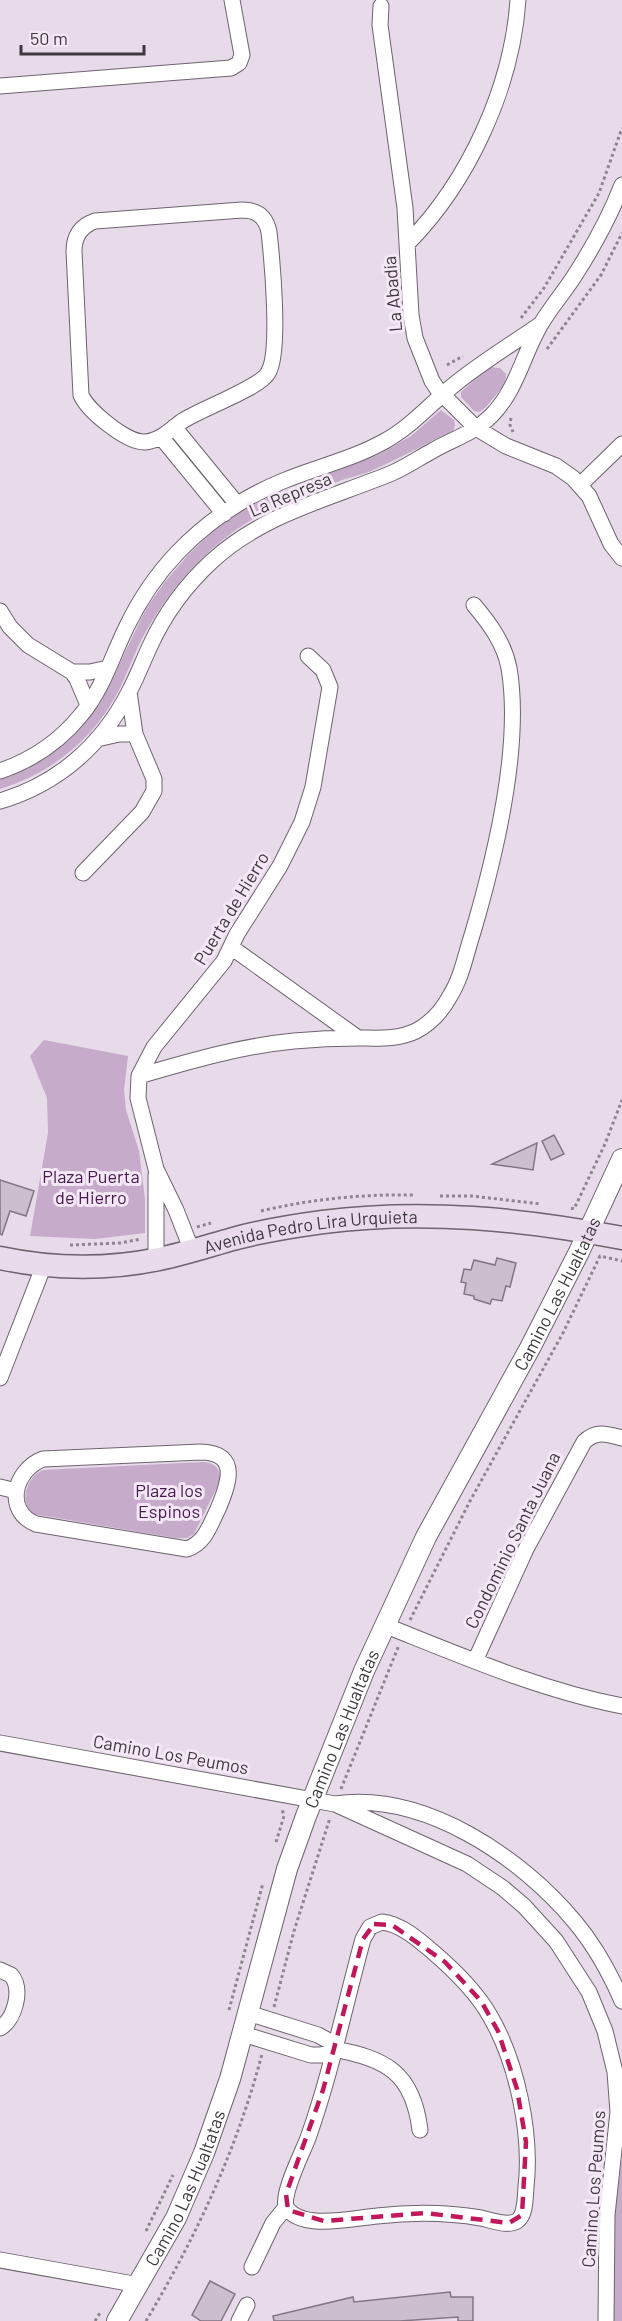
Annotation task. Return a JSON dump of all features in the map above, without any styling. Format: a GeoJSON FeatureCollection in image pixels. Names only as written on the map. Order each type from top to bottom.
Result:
{"type":"FeatureCollection","features":[{"type":"Feature","properties":{"kind":"main road","name":"Avenida Pedro Lira Urquieta"},"geometry":{"type":"LineString","coordinates":[[0,1258],[44,1265],[96,1266],[156,1260],[278,1229],[321,1222],[386,1216],[492,1219],[622,1238]]}},
{"type":"Feature","properties":{"kind":"street"},"geometry":{"type":"LineString","coordinates":[[0,86],[231,68],[239,63],[243,55],[232,0]]}},
{"type":"Feature","properties":{"kind":"street"},"geometry":{"type":"LineString","coordinates":[[408,243],[425,226],[451,190],[483,130],[507,63],[518,0]]}},
{"type":"Feature","properties":{"kind":"street","name":"La Abadía"},"geometry":{"type":"LineString","coordinates":[[382,2],[380,25],[401,173],[408,243],[412,326],[432,381],[476,428],[506,446],[556,466],[580,485],[589,496],[611,544],[622,558]]}},
{"type":"Feature","properties":{"kind":"street","name":"La Represa"},"geometry":{"type":"LineString","coordinates":[[0,801],[46,782],[76,761],[97,740],[129,692],[154,636],[178,598],[214,559],[244,536],[292,510],[394,472],[463,437],[489,417],[509,392],[541,324],[592,248],[622,185]]}},
{"type":"Feature","properties":{"kind":"street"},"geometry":{"type":"LineString","coordinates":[[242,210],[254,212],[265,220],[269,232],[274,317],[272,367],[268,375],[258,384],[205,408],[174,427],[161,436],[145,442],[132,440],[94,412],[84,401],[80,378],[74,251],[76,237],[85,226],[95,221],[242,210]]}},
{"type":"Feature","properties":{"kind":"street","name":"La Represa"},"geometry":{"type":"LineString","coordinates":[[0,771],[27,760],[51,744],[74,723],[88,705],[126,627],[154,581],[178,552],[237,504],[283,481],[379,444],[409,425],[442,394],[485,361],[541,324]]}},
{"type":"Feature","properties":{"kind":"street"},"geometry":{"type":"LineString","coordinates":[[174,427],[237,504]]}},
{"type":"Feature","properties":{"kind":"street"},"geometry":{"type":"LineString","coordinates":[[161,436],[224,514]]}},
{"type":"Feature","properties":{"kind":"street"},"geometry":{"type":"LineString","coordinates":[[580,485],[622,444]]}},
{"type":"Feature","properties":{"kind":"street"},"geometry":{"type":"LineString","coordinates":[[139,1076],[207,1057],[269,1044],[406,1035],[436,1017],[452,994],[458,980],[478,915],[504,793],[510,744],[512,706],[510,677],[505,653],[493,629],[474,605]]}},
{"type":"Feature","properties":{"kind":"street"},"geometry":{"type":"LineString","coordinates":[[0,611],[10,627],[28,645],[72,672],[82,686],[88,705]]}},
{"type":"Feature","properties":{"kind":"street","name":"Puerta de Hierro"},"geometry":{"type":"LineString","coordinates":[[192,1251],[176,1210],[156,1169],[138,1098],[139,1076],[154,1047],[215,974],[289,850],[310,799],[330,687],[323,670],[308,656]]}},
{"type":"Feature","properties":{"kind":"street"},"geometry":{"type":"LineString","coordinates":[[72,672],[90,672],[108,668]]}},
{"type":"Feature","properties":{"kind":"street"},"geometry":{"type":"LineString","coordinates":[[83,873],[142,812],[152,796],[154,779],[135,734],[129,692]]}},
{"type":"Feature","properties":{"kind":"street"},"geometry":{"type":"LineString","coordinates":[[97,740],[119,734],[135,734]]}},
{"type":"Feature","properties":{"kind":"street"},"geometry":{"type":"LineString","coordinates":[[231,947],[358,1038]]}},
{"type":"Feature","properties":{"kind":"street","name":"Camino Las Hualtatas"},"geometry":{"type":"LineString","coordinates":[[117,2321],[176,2218],[215,2123],[243,2034],[287,1869],[384,1625],[439,1511],[530,1348],[622,1159]]}},
{"type":"Feature","properties":{"kind":"street","name":"Puerta de Hierro"},"geometry":{"type":"LineString","coordinates":[[156,1169],[156,1260]]}},
{"type":"Feature","properties":{"kind":"street"},"geometry":{"type":"LineString","coordinates":[[0,1378],[44,1265]]}},
{"type":"Feature","properties":{"kind":"street","name":"Condominio Santa Juana"},"geometry":{"type":"LineString","coordinates":[[475,1661],[526,1549],[584,1442],[589,1437],[600,1433],[622,1438]]}},
{"type":"Feature","properties":{"kind":"street"},"geometry":{"type":"LineString","coordinates":[[208,1452],[220,1457],[230,1476],[229,1484],[205,1536],[198,1544],[187,1549],[36,1524],[29,1521],[18,1509],[16,1491],[22,1475],[30,1466],[42,1459],[208,1452]]}},
{"type":"Feature","properties":{"kind":"street"},"geometry":{"type":"LineString","coordinates":[[0,1487],[16,1491]]}},
{"type":"Feature","properties":{"kind":"street"},"geometry":{"type":"LineString","coordinates":[[384,1625],[475,1661],[573,1695],[622,1706]]}},
{"type":"Feature","properties":{"kind":"street","name":"Camino Los Peumos"},"geometry":{"type":"LineString","coordinates":[[0,1743],[335,1804],[366,1802],[421,1814],[463,1832],[503,1856],[542,1887],[577,1924],[605,1966],[622,2001]]}},
{"type":"Feature","properties":{"kind":"street","name":"Camino Los Peumos"},"geometry":{"type":"LineString","coordinates":[[335,1804],[467,1864],[503,1888],[524,1906],[556,1941],[579,1974],[616,2056],[618,2112],[607,2215],[606,2321]]}},
{"type":"Feature","properties":{"kind":"street"},"geometry":{"type":"LineString","coordinates":[[252,2267],[273,2223],[286,2207],[286,2194],[310,2131],[363,1939],[370,1927],[378,1923],[392,1925],[425,1945],[445,1962],[481,2001],[498,2031],[510,2063],[523,2115],[527,2177],[522,2215],[516,2221],[509,2223],[458,2215],[425,2213],[324,2221],[295,2215],[286,2207]]}},
{"type":"Feature","properties":{"kind":"street"},"geometry":{"type":"LineString","coordinates":[[0,1970],[11,1975],[17,1989],[10,2017],[0,2028]]}},
{"type":"Feature","properties":{"kind":"street"},"geometry":{"type":"LineString","coordinates":[[248,2013],[324,2037],[333,2049],[377,2060],[400,2076],[413,2100],[420,2130]]}},
{"type":"Feature","properties":{"kind":"street"},"geometry":{"type":"LineString","coordinates":[[243,2034],[317,2056],[333,2049]]}},
{"type":"Feature","properties":{"kind":"street"},"geometry":{"type":"LineString","coordinates":[[0,2259],[139,2285]]}},
{"type":"Feature","properties":{"kind":"street"},"geometry":{"type":"LineString","coordinates":[[240,2321],[247,2305]]}},
{"type":"Feature","properties":{"kind":"path"},"geometry":{"type":"LineString","coordinates":[[514,324],[544,288],[580,228],[599,193],[622,128]]}},
{"type":"Feature","properties":{"kind":"path"},"geometry":{"type":"LineString","coordinates":[[543,355],[601,275],[622,233]]}},
{"type":"Feature","properties":{"kind":"path"},"geometry":{"type":"LineString","coordinates":[[447,365],[470,352]]}},
{"type":"Feature","properties":{"kind":"path"},"geometry":{"type":"LineString","coordinates":[[516,409],[511,417],[510,425],[512,431],[519,437]]}},
{"type":"Feature","properties":{"kind":"path"},"geometry":{"type":"LineString","coordinates":[[574,1209],[605,1144],[622,1100]]}},
{"type":"Feature","properties":{"kind":"path"},"geometry":{"type":"LineString","coordinates":[[64,1245],[120,1243],[156,1237]]}},
{"type":"Feature","properties":{"kind":"path"},"geometry":{"type":"LineString","coordinates":[[335,1804],[404,1633],[470,1501],[563,1333],[600,1256],[622,1261]]}},
{"type":"Feature","properties":{"kind":"path"},"geometry":{"type":"LineString","coordinates":[[274,1849],[285,1816],[280,1808]]}},
{"type":"Feature","properties":{"kind":"path"},"geometry":{"type":"LineString","coordinates":[[329,1821],[339,1824]]}},
{"type":"Feature","properties":{"kind":"path"},"geometry":{"type":"LineString","coordinates":[[227,2016],[263,1882]]}},
{"type":"Feature","properties":{"kind":"path"},"geometry":{"type":"LineString","coordinates":[[146,2232],[176,2170]]}},
{"type":"Feature","properties":{"kind":"highlighted area"},"geometry":{"type":"Polygon","coordinates":[[[374,1924],[392,1925],[445,1962],[481,2001],[498,2031],[517,2089],[526,2142],[522,2215],[509,2223],[425,2213],[324,2221],[288,2210],[286,2194],[323,2090],[363,1939],[374,1924]]]}},
{"type":"Feature","properties":{"kind":"green space"},"geometry":{"type":"Polygon","coordinates":[[[489,367],[500,368],[506,374],[505,384],[486,407],[479,412],[474,411],[461,397],[461,392],[489,367]]]}},
{"type":"Feature","properties":{"kind":"green space"},"geometry":{"type":"Polygon","coordinates":[[[441,410],[454,420],[453,431],[372,471],[345,479],[276,507],[243,525],[213,548],[184,577],[159,610],[141,640],[109,708],[84,739],[54,764],[37,774],[0,789],[0,779],[33,765],[59,747],[100,704],[146,609],[188,555],[215,529],[240,512],[269,497],[380,454],[411,436],[441,410]]]}},
{"type":"Feature","properties":{"kind":"green space","name":"Plaza Puerta de Hierro"},"geometry":{"type":"Polygon","coordinates":[[[44,1040],[128,1056],[124,1090],[126,1110],[139,1151],[145,1199],[145,1233],[95,1239],[30,1236],[48,1133],[47,1098],[30,1056],[44,1040]]]}},
{"type":"Feature","properties":{"kind":"green space","name":"Plaza los Espinos"},"geometry":{"type":"Polygon","coordinates":[[[203,1462],[216,1467],[220,1481],[194,1534],[187,1538],[175,1538],[33,1514],[26,1509],[25,1497],[30,1481],[43,1470],[203,1462]]]}},
{"type":"Feature","properties":{"kind":"green space"},"geometry":{"type":"Polygon","coordinates":[[[622,2157],[622,2321],[614,2321],[613,2228],[622,2157]]]}},
{"type":"Feature","properties":{"kind":"building"},"geometry":{"type":"Polygon","coordinates":[[[554,1135],[564,1154],[551,1160],[542,1141],[554,1135]]]}},
{"type":"Feature","properties":{"kind":"building"},"geometry":{"type":"Polygon","coordinates":[[[537,1143],[533,1170],[492,1164],[537,1143]]]}},
{"type":"Feature","properties":{"kind":"building"},"geometry":{"type":"Polygon","coordinates":[[[0,1180],[34,1191],[26,1216],[10,1211],[2,1235],[0,1234],[0,1180]]]}},
{"type":"Feature","properties":{"kind":"building"},"geometry":{"type":"Polygon","coordinates":[[[497,1258],[516,1263],[510,1287],[506,1286],[502,1301],[492,1299],[490,1304],[464,1294],[466,1283],[461,1282],[464,1269],[471,1270],[474,1260],[495,1265],[497,1258]]]}},
{"type":"Feature","properties":{"kind":"building"},"geometry":{"type":"Polygon","coordinates":[[[210,2281],[235,2294],[221,2321],[201,2321],[192,2315],[210,2281]]]}},
{"type":"Feature","properties":{"kind":"building"},"geometry":{"type":"Polygon","coordinates":[[[450,2292],[451,2297],[473,2297],[473,2321],[458,2321],[458,2317],[400,2321],[274,2321],[273,2316],[353,2297],[354,2302],[450,2292]]]}}]}
